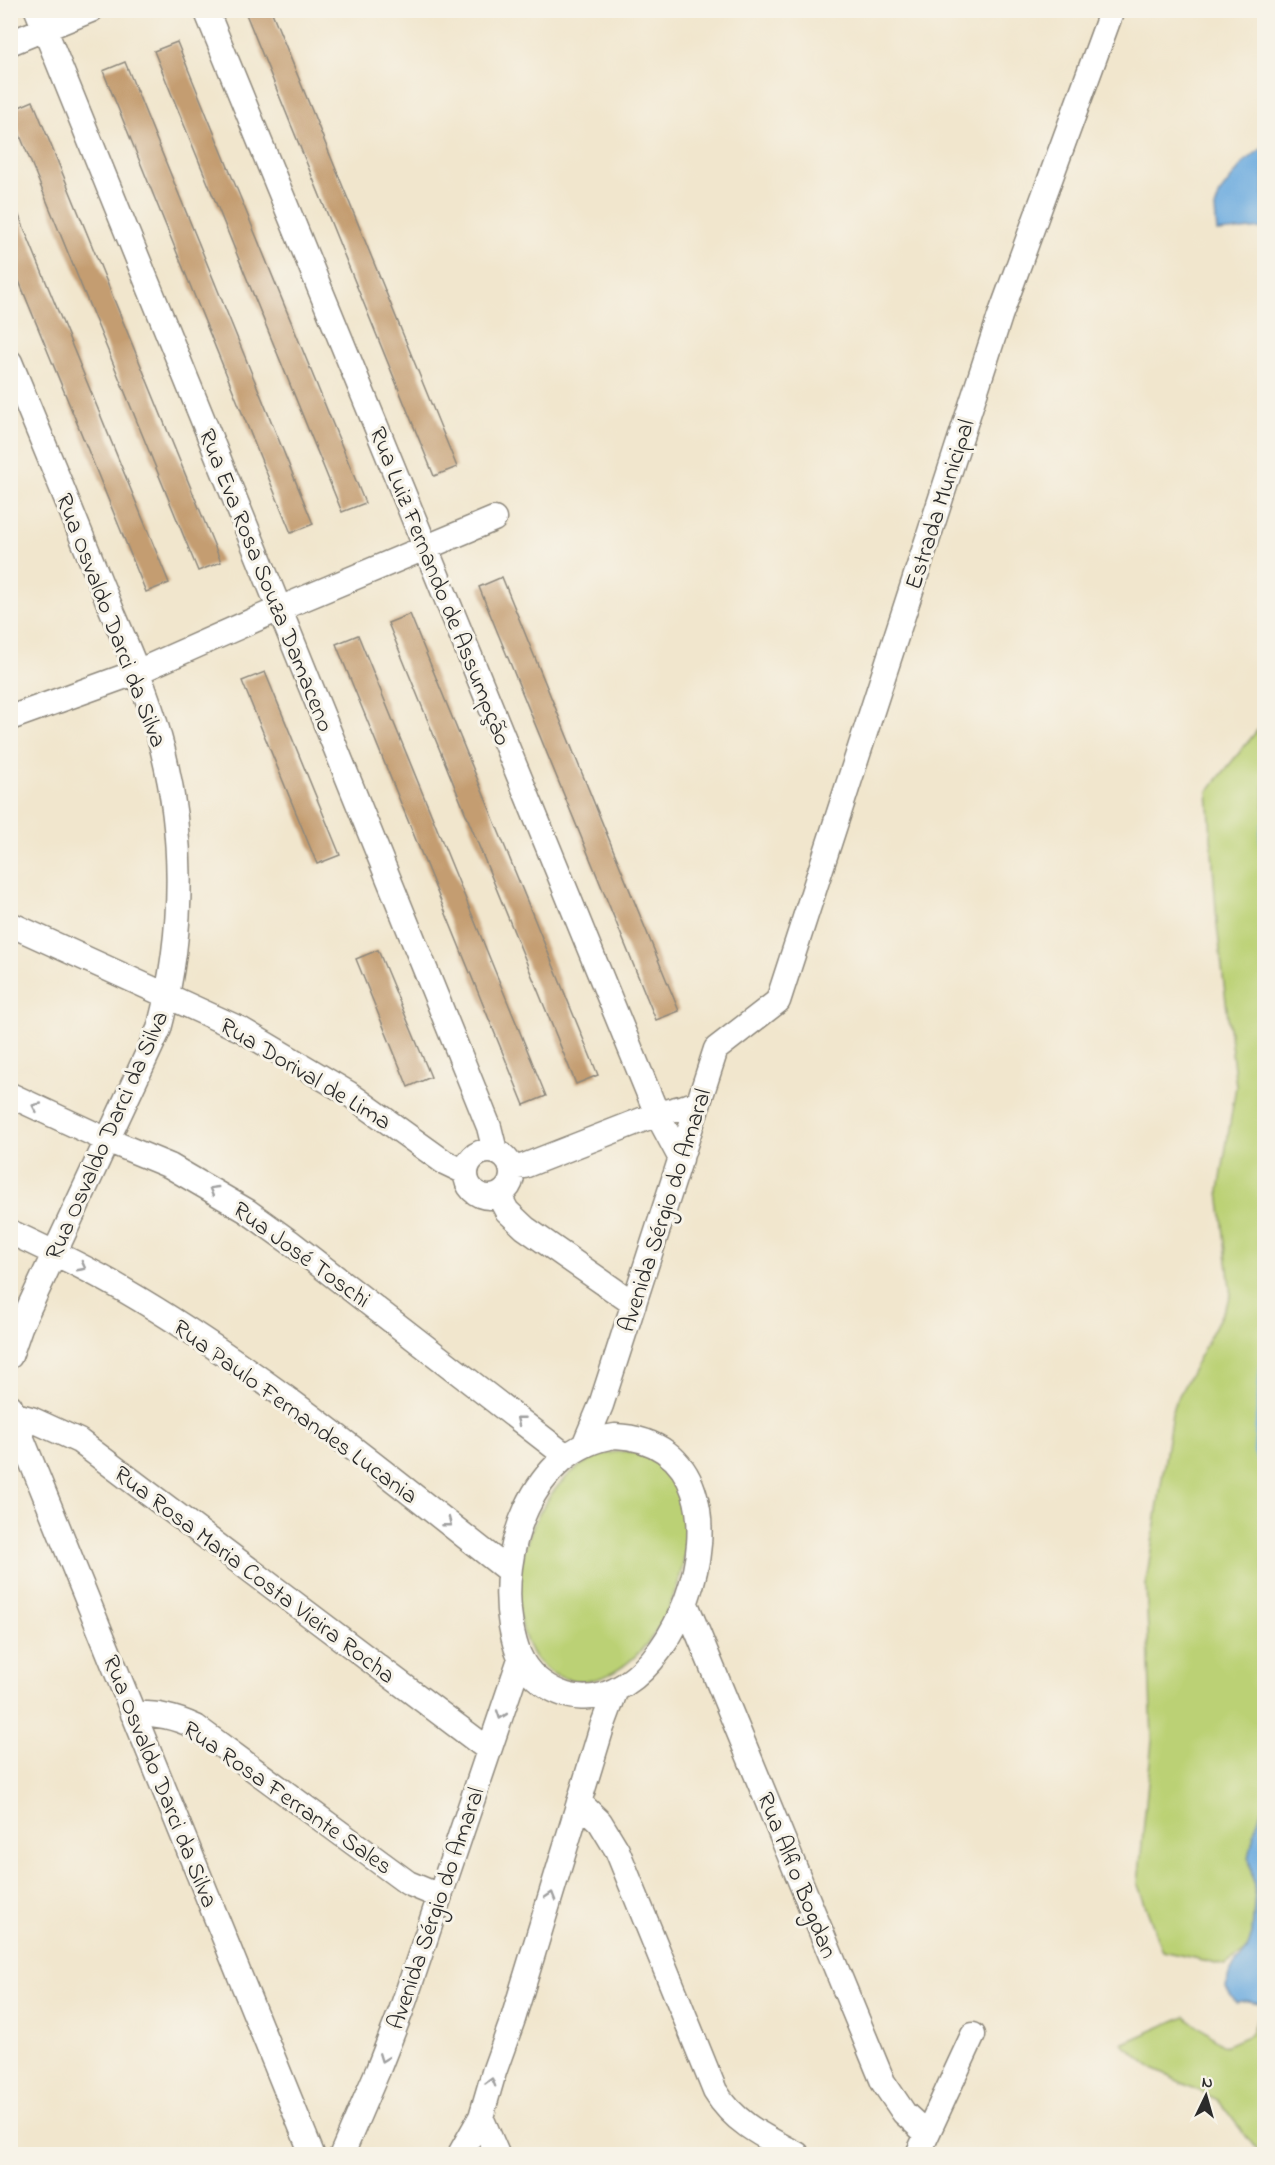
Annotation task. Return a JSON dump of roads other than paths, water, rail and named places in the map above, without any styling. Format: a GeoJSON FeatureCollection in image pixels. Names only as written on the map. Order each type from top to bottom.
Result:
{"type":"FeatureCollection","features":[{"type":"Feature","properties":{"kind":"street"},"geometry":{"type":"LineString","coordinates":[[10,43],[40,20],[91,10]]}},
{"type":"Feature","properties":{"kind":"street","name":"Rua Luiz Fernando de Assumpção"},"geometry":{"type":"LineString","coordinates":[[206,10],[657,1114],[681,1159]]}},
{"type":"Feature","properties":{"kind":"street","name":"Estrada Municipal"},"geometry":{"type":"LineString","coordinates":[[778,1001],[1000,316],[1112,10]]}},
{"type":"Feature","properties":{"kind":"street","name":"Rua Eva Rosa Souza Damaceno"},"geometry":{"type":"LineString","coordinates":[[40,20],[503,1160]]}},
{"type":"Feature","properties":{"kind":"street","name":"Rua Osvaldo Darci da Silva"},"geometry":{"type":"LineString","coordinates":[[10,362],[137,672],[157,728],[165,759],[177,831],[178,911],[167,996],[159,1029],[54,1252],[10,1356]]}},
{"type":"Feature","properties":{"kind":"street"},"geometry":{"type":"LineString","coordinates":[[10,718],[137,672],[279,609],[494,519]]}},
{"type":"Feature","properties":{"kind":"street","name":"Rua Dorival de Lima"},"geometry":{"type":"LineString","coordinates":[[10,924],[242,1030],[348,1093],[444,1162],[465,1172]]}},
{"type":"Feature","properties":{"kind":"street","name":"Avenida Sérgio do Amaral"},"geometry":{"type":"LineString","coordinates":[[342,2154],[401,2012],[520,1659],[509,1616],[509,1571],[513,1548],[528,1507],[552,1470],[576,1450],[601,1405],[716,1049],[778,1001]]}},
{"type":"Feature","properties":{"kind":"street","name":"Rua José Toschi"},"geometry":{"type":"LineString","coordinates":[[10,1095],[170,1166],[247,1211],[576,1450]]}},
{"type":"Feature","properties":{"kind":"street"},"geometry":{"type":"LineString","coordinates":[[503,1160],[512,1176],[510,1184],[499,1196],[482,1197],[469,1188],[465,1172],[472,1158],[487,1150],[503,1160],[524,1166],[657,1114],[699,1103]]}},
{"type":"Feature","properties":{"kind":"street"},"geometry":{"type":"LineString","coordinates":[[499,1196],[507,1211],[525,1228],[634,1304]]}},
{"type":"Feature","properties":{"kind":"street","name":"Rua Paulo Fernandes Lucania"},"geometry":{"type":"LineString","coordinates":[[10,1232],[54,1252],[124,1290],[256,1375],[509,1571]]}},
{"type":"Feature","properties":{"kind":"street","name":"Rua Osvaldo Darci da Silva"},"geometry":{"type":"LineString","coordinates":[[11,1410],[312,2154]]}},
{"type":"Feature","properties":{"kind":"street","name":"Rua Rosa Maria Costa Vieira Rocha"},"geometry":{"type":"LineString","coordinates":[[11,1410],[79,1441],[489,1750]]}},
{"type":"Feature","properties":{"kind":"street"},"geometry":{"type":"LineString","coordinates":[[520,1659],[536,1678],[558,1691],[585,1696],[615,1692],[633,1678],[664,1644],[686,1604],[698,1559],[699,1534],[692,1486],[681,1466],[661,1448],[631,1437],[599,1438],[576,1450]]}},
{"type":"Feature","properties":{"kind":"street","name":"Rua Alfio Bogdan"},"geometry":{"type":"LineString","coordinates":[[686,1604],[883,2082],[922,2144]]}},
{"type":"Feature","properties":{"kind":"street"},"geometry":{"type":"LineString","coordinates":[[460,2154],[482,2117],[494,2072],[513,2019],[615,1692]]}},
{"type":"Feature","properties":{"kind":"street","name":"Rua Rosa Ferrante Sales"},"geometry":{"type":"LineString","coordinates":[[133,1714],[153,1713],[171,1716],[196,1726],[408,1883],[439,1896]]}},
{"type":"Feature","properties":{"kind":"street"},"geometry":{"type":"LineString","coordinates":[[579,1802],[600,1822],[617,1850],[715,2091],[723,2104],[750,2129],[797,2154]]}},
{"type":"Feature","properties":{"kind":"street"},"geometry":{"type":"LineString","coordinates":[[922,2144],[974,2035]]}},
{"type":"Feature","properties":{"kind":"street"},"geometry":{"type":"LineString","coordinates":[[482,2117],[497,2154]]}},
{"type":"Feature","properties":{"kind":"water"},"geometry":{"type":"Polygon","coordinates":[[[1264,147],[1264,228],[1217,232],[1215,208],[1220,193],[1245,161],[1264,147]]]}},
{"type":"Feature","properties":{"kind":"water"},"geometry":{"type":"Polygon","coordinates":[[[1262,1809],[1264,1814],[1264,2002],[1263,2004],[1249,2001],[1236,2003],[1226,1988],[1235,1964],[1247,1951],[1252,1933],[1255,1893],[1249,1858],[1255,1828],[1262,1809]]]}},
{"type":"Feature","properties":{"kind":"waterway"},"geometry":{"type":"LineString","coordinates":[[1264,824],[1262,836],[1264,862]]}},
{"type":"Feature","properties":{"kind":"waterway"},"geometry":{"type":"LineString","coordinates":[[1264,1360],[1256,1452],[1264,1470]]}}]}
